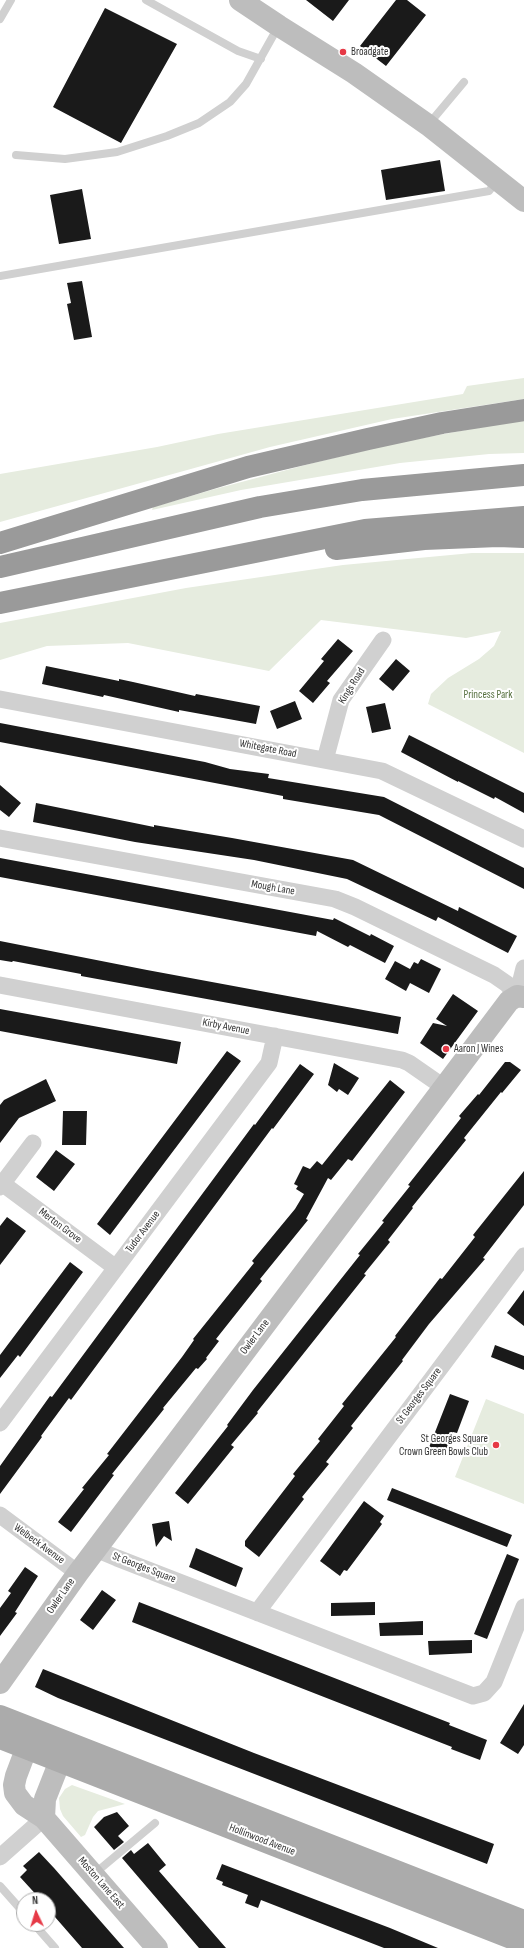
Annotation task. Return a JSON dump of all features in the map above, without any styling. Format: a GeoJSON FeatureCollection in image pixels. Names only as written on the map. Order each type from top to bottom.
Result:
{"type":"FeatureCollection","features":[{"type":"Feature","properties":{"kind":"highway"},"geometry":{"type":"LineString","coordinates":[[0,543],[248,467],[368,439],[442,424],[524,410]]}},
{"type":"Feature","properties":{"kind":"highway"},"geometry":{"type":"LineString","coordinates":[[0,567],[268,506],[362,490],[524,475]]}},
{"type":"Feature","properties":{"kind":"highway"},"geometry":{"type":"LineString","coordinates":[[0,603],[365,530],[524,517]]}},
{"type":"Feature","properties":{"kind":"highway"},"geometry":{"type":"LineString","coordinates":[[192,564],[424,539],[524,536]]}},
{"type":"Feature","properties":{"kind":"main road","name":"Hollinwood Avenue"},"geometry":{"type":"LineString","coordinates":[[0,1716],[30,1739],[516,1929]]}},
{"type":"Feature","properties":{"kind":"main road","name":"Hollinwood Avenue"},"geometry":{"type":"LineString","coordinates":[[0,1738],[30,1739]]}},
{"type":"Feature","properties":{"kind":"street"},"geometry":{"type":"LineString","coordinates":[[240,0],[354,73],[428,126],[524,201]]}},
{"type":"Feature","properties":{"kind":"street","name":"Kings Road"},"geometry":{"type":"LineString","coordinates":[[325,760],[341,700],[383,640]]}},
{"type":"Feature","properties":{"kind":"street","name":"Whitegate Road"},"geometry":{"type":"LineString","coordinates":[[0,699],[382,771],[524,839]]}},
{"type":"Feature","properties":{"kind":"street","name":"Mough Lane"},"geometry":{"type":"LineString","coordinates":[[0,838],[334,900],[355,907],[494,975],[521,996]]}},
{"type":"Feature","properties":{"kind":"street"},"geometry":{"type":"LineString","coordinates":[[521,996],[524,968]]}},
{"type":"Feature","properties":{"kind":"street","name":"Kirby Avenue"},"geometry":{"type":"LineString","coordinates":[[0,985],[402,1060],[409,1063],[445,1088]]}},
{"type":"Feature","properties":{"kind":"street","name":"Owler Lane"},"geometry":{"type":"LineString","coordinates":[[0,1683],[78,1572],[317,1253],[445,1088],[509,1001],[521,996]]}},
{"type":"Feature","properties":{"kind":"street","name":"Tudor Avenue"},"geometry":{"type":"LineString","coordinates":[[0,1423],[269,1063],[275,1036]]}},
{"type":"Feature","properties":{"kind":"street","name":"Merton Grove"},"geometry":{"type":"LineString","coordinates":[[32,1143],[1,1186],[116,1268]]}},
{"type":"Feature","properties":{"kind":"street","name":"St Georges Square"},"geometry":{"type":"LineString","coordinates":[[258,1613],[524,1256]]}},
{"type":"Feature","properties":{"kind":"street","name":"Welbeck Avenue"},"geometry":{"type":"LineString","coordinates":[[0,1516],[78,1572]]}},
{"type":"Feature","properties":{"kind":"street","name":"St Georges Square"},"geometry":{"type":"LineString","coordinates":[[98,1547],[105,1553],[473,1696],[484,1693],[494,1682],[524,1607]]}},
{"type":"Feature","properties":{"kind":"street","name":"Moston Lane East"},"geometry":{"type":"LineString","coordinates":[[30,1739],[16,1776],[14,1785],[15,1793],[24,1805],[44,1818],[157,1948]]}},
{"type":"Feature","properties":{"kind":"street"},"geometry":{"type":"LineString","coordinates":[[0,1857],[44,1818],[45,1799],[64,1752]]}},
{"type":"Feature","properties":{"kind":"lane"},"geometry":{"type":"LineString","coordinates":[[0,19],[10,0]]}},
{"type":"Feature","properties":{"kind":"lane"},"geometry":{"type":"LineString","coordinates":[[146,0],[238,51],[261,59]]}},
{"type":"Feature","properties":{"kind":"lane"},"geometry":{"type":"LineString","coordinates":[[16,154],[65,159],[117,152],[167,136],[199,123],[230,102],[246,84],[279,26]]}},
{"type":"Feature","properties":{"kind":"lane"},"geometry":{"type":"LineString","coordinates":[[428,126],[464,82]]}},
{"type":"Feature","properties":{"kind":"lane"},"geometry":{"type":"LineString","coordinates":[[0,276],[489,191],[497,181]]}},
{"type":"Feature","properties":{"kind":"lane"},"geometry":{"type":"LineString","coordinates":[[93,1875],[155,1823]]}},
{"type":"Feature","properties":{"kind":"lane"},"geometry":{"type":"LineString","coordinates":[[0,1886],[16,1904]]}},
{"type":"Feature","properties":{"kind":"lane"},"geometry":{"type":"LineString","coordinates":[[41,1932],[55,1948]]}},
{"type":"Feature","properties":{"kind":"green space"},"geometry":{"type":"Polygon","coordinates":[[[524,378],[524,399],[392,419],[270,447],[0,522],[0,474],[157,447],[218,434],[463,394],[467,386],[524,378]]]}},
{"type":"Feature","properties":{"kind":"green space"},"geometry":{"type":"Polygon","coordinates":[[[524,419],[524,453],[489,454],[400,463],[241,490],[152,510],[153,507],[313,463],[396,443],[524,419]]]}},
{"type":"Feature","properties":{"kind":"green space","name":"Princess Park"},"geometry":{"type":"Polygon","coordinates":[[[472,553],[524,553],[524,753],[428,704],[431,694],[448,678],[479,659],[494,646],[501,631],[466,638],[321,620],[269,671],[128,643],[47,646],[0,660],[0,623],[186,588],[343,565],[472,553]]]}},
{"type":"Feature","properties":{"kind":"green space","name":"St Georges Square Crown Green Bowls Club"},"geometry":{"type":"Polygon","coordinates":[[[486,1399],[524,1414],[524,1504],[455,1477],[486,1399]]]}},
{"type":"Feature","properties":{"kind":"green space"},"geometry":{"type":"Polygon","coordinates":[[[72,1785],[125,1804],[98,1811],[93,1817],[85,1835],[81,1837],[63,1816],[60,1809],[59,1798],[65,1789],[72,1785]]]}},
{"type":"Feature","properties":{"kind":"building"},"geometry":{"type":"Polygon","coordinates":[[[306,0],[349,0],[333,21],[306,0]]]}},
{"type":"Feature","properties":{"kind":"building"},"geometry":{"type":"Polygon","coordinates":[[[396,0],[407,0],[426,15],[386,66],[360,46],[396,0]]]}},
{"type":"Feature","properties":{"kind":"building"},"geometry":{"type":"Polygon","coordinates":[[[105,8],[177,44],[121,143],[53,107],[105,8]]]}},
{"type":"Feature","properties":{"kind":"building"},"geometry":{"type":"Polygon","coordinates":[[[440,160],[445,191],[386,200],[381,170],[440,160]]]}},
{"type":"Feature","properties":{"kind":"building"},"geometry":{"type":"Polygon","coordinates":[[[82,189],[91,239],[59,244],[50,195],[82,189]]]}},
{"type":"Feature","properties":{"kind":"building"},"geometry":{"type":"Polygon","coordinates":[[[82,281],[92,337],[74,340],[67,304],[71,303],[67,283],[82,281]]]}},
{"type":"Feature","properties":{"kind":"building"},"geometry":{"type":"Polygon","coordinates":[[[338,639],[353,651],[327,681],[330,683],[313,703],[299,691],[324,661],[321,659],[338,639]]]}},
{"type":"Feature","properties":{"kind":"building"},"geometry":{"type":"Polygon","coordinates":[[[396,659],[410,671],[393,691],[379,679],[396,659]]]}},
{"type":"Feature","properties":{"kind":"building"},"geometry":{"type":"Polygon","coordinates":[[[46,666],[119,681],[119,679],[195,696],[196,694],[260,706],[256,724],[179,710],[179,712],[104,695],[103,697],[42,684],[46,666]]]}},
{"type":"Feature","properties":{"kind":"building"},"geometry":{"type":"Polygon","coordinates":[[[295,701],[302,719],[277,729],[270,711],[295,701]]]}},
{"type":"Feature","properties":{"kind":"building"},"geometry":{"type":"Polygon","coordinates":[[[385,703],[391,729],[372,733],[366,707],[385,703]]]}},
{"type":"Feature","properties":{"kind":"building"},"geometry":{"type":"Polygon","coordinates":[[[0,723],[205,762],[230,769],[269,774],[268,778],[384,797],[524,868],[524,889],[379,815],[283,799],[283,796],[0,742],[0,723]]]}},
{"type":"Feature","properties":{"kind":"building"},"geometry":{"type":"Polygon","coordinates":[[[409,735],[524,793],[524,813],[495,797],[494,799],[458,782],[401,752],[409,735]]]}},
{"type":"Feature","properties":{"kind":"building"},"geometry":{"type":"Polygon","coordinates":[[[0,785],[21,803],[9,817],[0,810],[0,785]]]}},
{"type":"Feature","properties":{"kind":"building"},"geometry":{"type":"Polygon","coordinates":[[[36,803],[154,827],[154,825],[353,860],[458,911],[459,907],[517,936],[508,953],[438,917],[436,921],[347,879],[254,860],[135,842],[33,822],[36,803]]]}},
{"type":"Feature","properties":{"kind":"building"},"geometry":{"type":"Polygon","coordinates":[[[0,858],[333,920],[334,918],[394,946],[385,963],[350,945],[348,947],[317,931],[316,936],[0,877],[0,858]]]}},
{"type":"Feature","properties":{"kind":"building"},"geometry":{"type":"Polygon","coordinates":[[[0,941],[401,1017],[398,1034],[81,976],[81,974],[13,961],[0,960],[0,941]]]}},
{"type":"Feature","properties":{"kind":"building"},"geometry":{"type":"Polygon","coordinates":[[[421,959],[441,969],[429,993],[410,983],[406,991],[385,979],[395,961],[410,969],[414,962],[418,964],[421,959]]]}},
{"type":"Feature","properties":{"kind":"building"},"geometry":{"type":"Polygon","coordinates":[[[453,994],[478,1011],[443,1059],[420,1043],[433,1023],[447,1026],[436,1019],[453,994]]]}},
{"type":"Feature","properties":{"kind":"building"},"geometry":{"type":"Polygon","coordinates":[[[0,1009],[181,1042],[177,1064],[0,1031],[0,1009]]]}},
{"type":"Feature","properties":{"kind":"building"},"geometry":{"type":"Polygon","coordinates":[[[227,1051],[241,1061],[110,1235],[97,1224],[227,1051]]]}},
{"type":"Feature","properties":{"kind":"building"},"geometry":{"type":"Polygon","coordinates":[[[505,1062],[510,1062],[521,1070],[464,1138],[466,1140],[412,1207],[413,1208],[388,1240],[390,1242],[364,1274],[366,1275],[257,1412],[258,1413],[231,1445],[234,1447],[188,1504],[175,1493],[228,1426],[227,1425],[253,1390],[360,1255],[358,1254],[384,1222],[382,1221],[410,1186],[408,1185],[461,1118],[459,1116],[478,1094],[479,1095],[505,1062]]]}},
{"type":"Feature","properties":{"kind":"building"},"geometry":{"type":"Polygon","coordinates":[[[334,1063],[359,1078],[348,1095],[339,1089],[337,1092],[328,1085],[334,1063]]]}},
{"type":"Feature","properties":{"kind":"building"},"geometry":{"type":"Polygon","coordinates":[[[300,1064],[314,1074],[273,1129],[272,1128],[71,1400],[69,1398],[0,1494],[0,1466],[50,1396],[52,1397],[300,1064]]]}},
{"type":"Feature","properties":{"kind":"building"},"geometry":{"type":"Polygon","coordinates":[[[46,1079],[56,1101],[19,1118],[0,1143],[0,1105],[4,1100],[46,1079]]]}},
{"type":"Feature","properties":{"kind":"building"},"geometry":{"type":"Polygon","coordinates":[[[390,1080],[405,1092],[352,1161],[348,1159],[331,1180],[328,1178],[306,1219],[308,1220],[260,1279],[262,1281],[216,1339],[219,1341],[206,1358],[207,1359],[198,1369],[196,1368],[163,1408],[164,1409],[112,1474],[114,1475],[71,1532],[58,1522],[84,1489],[82,1488],[109,1455],[107,1454],[182,1357],[194,1340],[193,1339],[254,1263],[252,1261],[295,1209],[304,1194],[296,1189],[298,1186],[294,1184],[303,1166],[310,1169],[317,1161],[322,1165],[390,1080]]]}},
{"type":"Feature","properties":{"kind":"building"},"geometry":{"type":"Polygon","coordinates":[[[63,1111],[87,1111],[86,1145],[62,1145],[63,1111]]]}},
{"type":"Feature","properties":{"kind":"building"},"geometry":{"type":"Polygon","coordinates":[[[56,1150],[75,1164],[54,1191],[36,1177],[56,1150]]]}},
{"type":"Feature","properties":{"kind":"building"},"geometry":{"type":"Polygon","coordinates":[[[524,1171],[524,1205],[483,1258],[485,1259],[429,1324],[402,1360],[403,1361],[351,1426],[353,1428],[326,1462],[329,1464],[302,1497],[304,1499],[259,1557],[245,1546],[245,1541],[295,1476],[293,1474],[320,1441],[318,1439],[344,1406],[342,1404],[396,1337],[395,1336],[440,1278],[442,1279],[475,1237],[473,1235],[524,1171]]]}},
{"type":"Feature","properties":{"kind":"building"},"geometry":{"type":"Polygon","coordinates":[[[7,1217],[26,1231],[0,1265],[0,1226],[7,1217]]]}},
{"type":"Feature","properties":{"kind":"building"},"geometry":{"type":"Polygon","coordinates":[[[70,1262],[83,1272],[20,1357],[18,1355],[0,1378],[0,1355],[70,1262]]]}},
{"type":"Feature","properties":{"kind":"building"},"geometry":{"type":"Polygon","coordinates":[[[524,1290],[524,1326],[507,1313],[524,1290]]]}},
{"type":"Feature","properties":{"kind":"building"},"geometry":{"type":"Polygon","coordinates":[[[495,1345],[524,1356],[524,1370],[491,1357],[495,1345]]]}},
{"type":"Feature","properties":{"kind":"building"},"geometry":{"type":"Polygon","coordinates":[[[450,1394],[469,1401],[457,1433],[453,1432],[444,1456],[428,1450],[450,1394]]]}},
{"type":"Feature","properties":{"kind":"building"},"geometry":{"type":"Polygon","coordinates":[[[392,1488],[512,1535],[507,1547],[387,1500],[392,1488]]]}},
{"type":"Feature","properties":{"kind":"building"},"geometry":{"type":"Polygon","coordinates":[[[364,1501],[384,1516],[380,1522],[382,1524],[347,1571],[344,1570],[340,1576],[320,1561],[364,1501]]]}},
{"type":"Feature","properties":{"kind":"building"},"geometry":{"type":"Polygon","coordinates":[[[169,1521],[172,1541],[164,1536],[156,1547],[152,1524],[169,1521]]]}},
{"type":"Feature","properties":{"kind":"building"},"geometry":{"type":"Polygon","coordinates":[[[196,1548],[243,1568],[236,1587],[189,1567],[196,1548]]]}},
{"type":"Feature","properties":{"kind":"building"},"geometry":{"type":"Polygon","coordinates":[[[507,1554],[519,1559],[487,1639],[474,1634],[507,1554]]]}},
{"type":"Feature","properties":{"kind":"building"},"geometry":{"type":"Polygon","coordinates":[[[25,1567],[38,1576],[15,1612],[17,1613],[0,1636],[0,1608],[11,1593],[8,1591],[25,1567]]]}},
{"type":"Feature","properties":{"kind":"building"},"geometry":{"type":"Polygon","coordinates":[[[102,1590],[116,1600],[93,1630],[80,1620],[102,1590]]]}},
{"type":"Feature","properties":{"kind":"building"},"geometry":{"type":"Polygon","coordinates":[[[139,1602],[450,1723],[449,1725],[487,1740],[480,1760],[451,1749],[452,1747],[132,1622],[139,1602]]]}},
{"type":"Feature","properties":{"kind":"building"},"geometry":{"type":"Polygon","coordinates":[[[375,1602],[375,1615],[331,1616],[331,1603],[375,1602]]]}},
{"type":"Feature","properties":{"kind":"building"},"geometry":{"type":"Polygon","coordinates":[[[423,1621],[423,1635],[380,1636],[379,1623],[423,1621]]]}},
{"type":"Feature","properties":{"kind":"building"},"geometry":{"type":"Polygon","coordinates":[[[472,1640],[472,1653],[429,1655],[428,1641],[472,1640]]]}},
{"type":"Feature","properties":{"kind":"building"},"geometry":{"type":"Polygon","coordinates":[[[43,1669],[254,1753],[494,1844],[487,1864],[58,1698],[35,1687],[43,1669]]]}},
{"type":"Feature","properties":{"kind":"building"},"geometry":{"type":"Polygon","coordinates":[[[524,1704],[524,1745],[518,1754],[500,1743],[524,1704]]]}},
{"type":"Feature","properties":{"kind":"building"},"geometry":{"type":"Polygon","coordinates":[[[117,1812],[129,1826],[118,1836],[124,1842],[114,1850],[94,1827],[104,1817],[117,1812]]]}},
{"type":"Feature","properties":{"kind":"building"},"geometry":{"type":"Polygon","coordinates":[[[148,1843],[166,1865],[159,1871],[226,1948],[199,1948],[122,1858],[131,1850],[134,1854],[148,1843]]]}},
{"type":"Feature","properties":{"kind":"building"},"geometry":{"type":"Polygon","coordinates":[[[39,1852],[124,1948],[82,1948],[56,1918],[56,1892],[34,1892],[20,1877],[27,1870],[23,1866],[39,1852]]]}},
{"type":"Feature","properties":{"kind":"building"},"geometry":{"type":"Polygon","coordinates":[[[222,1864],[390,1928],[438,1948],[384,1948],[261,1900],[258,1908],[245,1903],[248,1895],[222,1885],[223,1882],[216,1879],[222,1864]]]}},
{"type":"Feature","properties":{"kind":"place","name":"Broadgate"},"geometry":{"type":"Point","coordinates":[343,52]}},
{"type":"Feature","properties":{"kind":"place","name":"Aaron J Wines"},"geometry":{"type":"Point","coordinates":[446,1049]}},
{"type":"Feature","properties":{"kind":"place","name":"St Georges Square Crown Green Bowls Club"},"geometry":{"type":"Point","coordinates":[496,1445]}}]}
